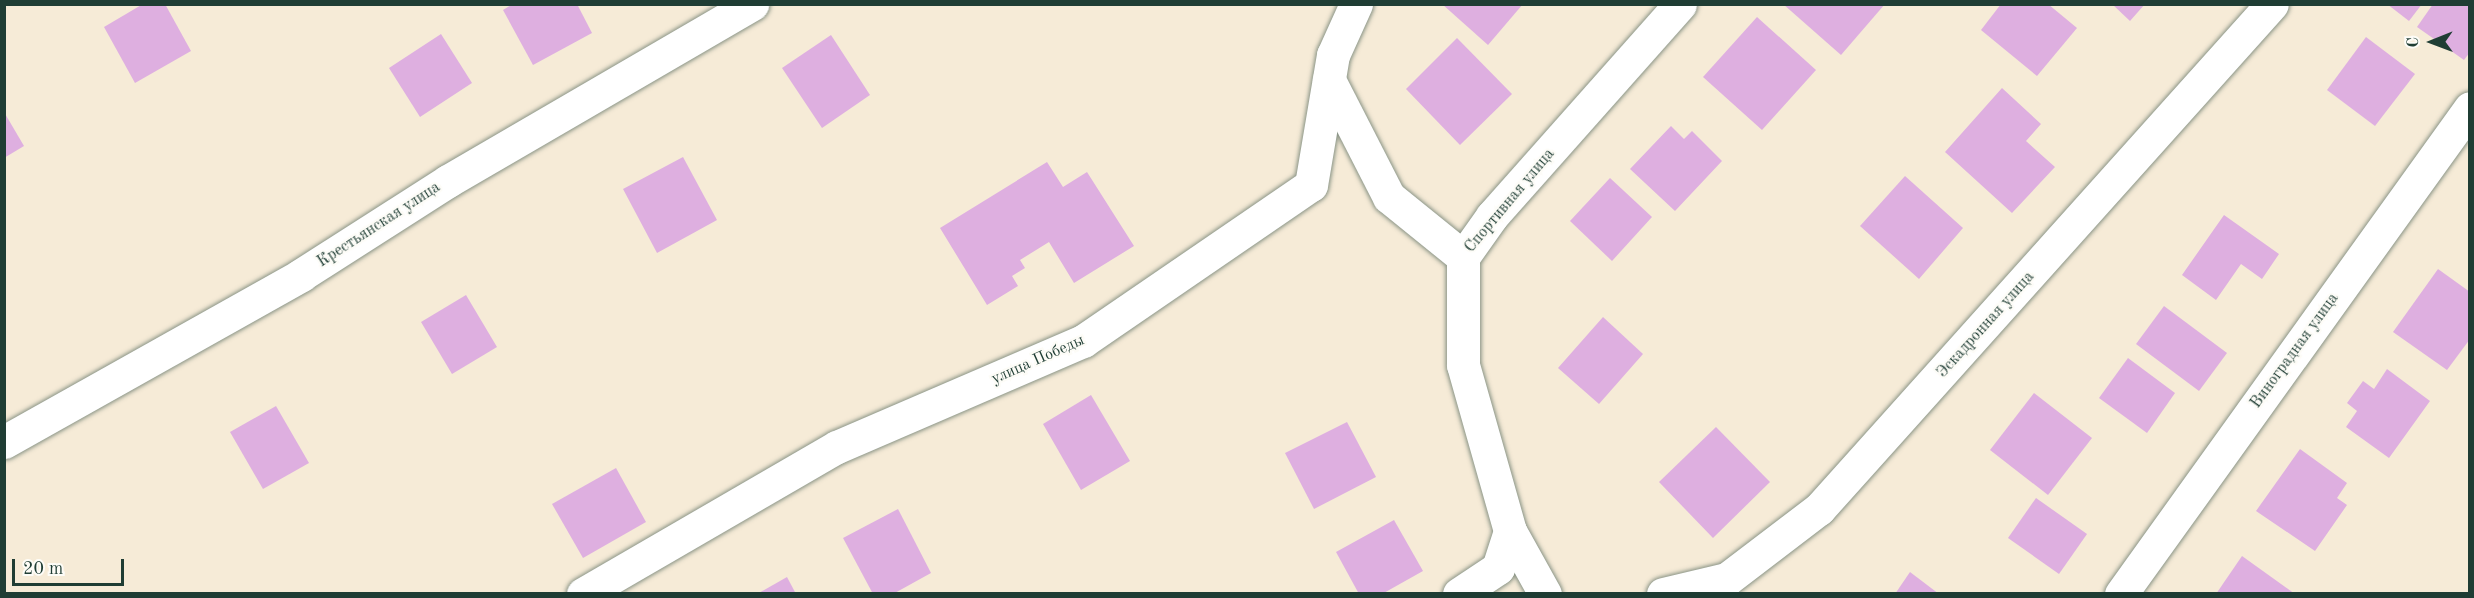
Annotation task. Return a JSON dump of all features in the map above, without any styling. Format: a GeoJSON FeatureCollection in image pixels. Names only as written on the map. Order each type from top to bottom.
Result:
{"type":"FeatureCollection","features":[{"type":"Feature","properties":{"kind":"street","name":"Крестьянская улица"},"geometry":{"type":"LineString","coordinates":[[4,442],[301,275],[448,181],[752,4]]}},
{"type":"Feature","properties":{"kind":"street","name":"Спортивная улица"},"geometry":{"type":"LineString","coordinates":[[1545,594],[1510,531],[1463,365],[1463,257],[1492,216],[1680,4]]}},
{"type":"Feature","properties":{"kind":"street","name":"Эскадронная улица"},"geometry":{"type":"LineString","coordinates":[[1663,594],[1727,579],[1819,509],[2272,4]]}},
{"type":"Feature","properties":{"kind":"street","name":"улица Победы"},"geometry":{"type":"LineString","coordinates":[[583,594],[837,447],[1083,341],[1311,185],[1329,80],[1356,5]]}},
{"type":"Feature","properties":{"kind":"street"},"geometry":{"type":"LineString","coordinates":[[1329,80],[1389,197],[1463,257]]}},
{"type":"Feature","properties":{"kind":"street","name":"Виноградная улица"},"geometry":{"type":"LineString","coordinates":[[2121,594],[2469,108]]}},
{"type":"Feature","properties":{"kind":"street"},"geometry":{"type":"LineString","coordinates":[[1458,594],[1498,568],[1510,531]]}},
{"type":"Feature","properties":{"kind":"building"},"geometry":{"type":"Polygon","coordinates":[[[143,4],[165,4],[191,51],[135,83],[104,27],[143,4]]]}},
{"type":"Feature","properties":{"kind":"building"},"geometry":{"type":"Polygon","coordinates":[[[513,4],[577,4],[592,33],[533,65],[503,10],[513,4]]]}},
{"type":"Feature","properties":{"kind":"building"},"geometry":{"type":"Polygon","coordinates":[[[1442,4],[1523,4],[1488,45],[1442,4]]]}},
{"type":"Feature","properties":{"kind":"building"},"geometry":{"type":"Polygon","coordinates":[[[1783,4],[1885,4],[1841,55],[1783,4]]]}},
{"type":"Feature","properties":{"kind":"building"},"geometry":{"type":"Polygon","coordinates":[[[2001,4],[2048,4],[2077,28],[2037,76],[1981,30],[2001,4]]]}},
{"type":"Feature","properties":{"kind":"building"},"geometry":{"type":"Polygon","coordinates":[[[2112,4],[2145,4],[2130,21],[2112,4]]]}},
{"type":"Feature","properties":{"kind":"building"},"geometry":{"type":"Polygon","coordinates":[[[2387,4],[2422,4],[2409,21],[2387,4]]]}},
{"type":"Feature","properties":{"kind":"building"},"geometry":{"type":"Polygon","coordinates":[[[2433,4],[2470,4],[2470,52],[2464,60],[2417,27],[2433,4]]]}},
{"type":"Feature","properties":{"kind":"building"},"geometry":{"type":"Polygon","coordinates":[[[1757,17],[1816,70],[1762,130],[1703,77],[1757,17]]]}},
{"type":"Feature","properties":{"kind":"building"},"geometry":{"type":"Polygon","coordinates":[[[441,34],[472,83],[420,117],[389,68],[441,34]]]}},
{"type":"Feature","properties":{"kind":"building"},"geometry":{"type":"Polygon","coordinates":[[[831,35],[870,95],[822,128],[782,68],[831,35]]]}},
{"type":"Feature","properties":{"kind":"building"},"geometry":{"type":"Polygon","coordinates":[[[2366,37],[2415,74],[2375,126],[2327,90],[2366,37]]]}},
{"type":"Feature","properties":{"kind":"building"},"geometry":{"type":"Polygon","coordinates":[[[1457,38],[1512,94],[1460,145],[1406,89],[1457,38]]]}},
{"type":"Feature","properties":{"kind":"building"},"geometry":{"type":"Polygon","coordinates":[[[2002,88],[2041,124],[2026,141],[2055,167],[2012,213],[1945,152],[2002,88]]]}},
{"type":"Feature","properties":{"kind":"building"},"geometry":{"type":"Polygon","coordinates":[[[4,112],[24,146],[4,158],[4,112]]]}},
{"type":"Feature","properties":{"kind":"building"},"geometry":{"type":"Polygon","coordinates":[[[1671,126],[1684,139],[1692,131],[1722,161],[1675,211],[1630,169],[1671,126]]]}},
{"type":"Feature","properties":{"kind":"building"},"geometry":{"type":"Polygon","coordinates":[[[683,157],[717,220],[657,253],[623,189],[683,157]]]}},
{"type":"Feature","properties":{"kind":"building"},"geometry":{"type":"Polygon","coordinates":[[[1047,162],[1063,187],[1087,172],[1134,246],[1074,283],[1049,242],[1020,260],[1025,268],[1012,276],[1018,286],[987,305],[940,228],[1047,162]]]}},
{"type":"Feature","properties":{"kind":"building"},"geometry":{"type":"Polygon","coordinates":[[[1905,176],[1963,228],[1919,279],[1860,226],[1905,176]]]}},
{"type":"Feature","properties":{"kind":"building"},"geometry":{"type":"Polygon","coordinates":[[[1610,178],[1652,217],[1612,261],[1570,221],[1610,178]]]}},
{"type":"Feature","properties":{"kind":"building"},"geometry":{"type":"Polygon","coordinates":[[[2224,215],[2279,254],[2262,279],[2241,264],[2216,300],[2182,275],[2224,215]]]}},
{"type":"Feature","properties":{"kind":"building"},"geometry":{"type":"Polygon","coordinates":[[[2438,269],[2470,292],[2470,339],[2447,370],[2393,332],[2438,269]]]}},
{"type":"Feature","properties":{"kind":"building"},"geometry":{"type":"Polygon","coordinates":[[[466,295],[497,347],[452,374],[421,322],[466,295]]]}},
{"type":"Feature","properties":{"kind":"building"},"geometry":{"type":"Polygon","coordinates":[[[2164,306],[2227,353],[2199,391],[2136,344],[2164,306]]]}},
{"type":"Feature","properties":{"kind":"building"},"geometry":{"type":"Polygon","coordinates":[[[1603,317],[1643,354],[1599,404],[1558,368],[1603,317]]]}},
{"type":"Feature","properties":{"kind":"building"},"geometry":{"type":"Polygon","coordinates":[[[2128,358],[2175,393],[2147,433],[2099,398],[2128,358]]]}},
{"type":"Feature","properties":{"kind":"building"},"geometry":{"type":"Polygon","coordinates":[[[2387,369],[2430,401],[2389,458],[2346,427],[2357,411],[2347,403],[2363,381],[2374,389],[2387,369]]]}},
{"type":"Feature","properties":{"kind":"building"},"geometry":{"type":"Polygon","coordinates":[[[2034,393],[2092,438],[2048,495],[1990,450],[2034,393]]]}},
{"type":"Feature","properties":{"kind":"building"},"geometry":{"type":"Polygon","coordinates":[[[1091,395],[1130,461],[1081,490],[1043,424],[1091,395]]]}},
{"type":"Feature","properties":{"kind":"building"},"geometry":{"type":"Polygon","coordinates":[[[276,406],[309,463],[263,489],[230,432],[276,406]]]}},
{"type":"Feature","properties":{"kind":"building"},"geometry":{"type":"Polygon","coordinates":[[[1347,422],[1376,477],[1314,509],[1285,453],[1347,422]]]}},
{"type":"Feature","properties":{"kind":"building"},"geometry":{"type":"Polygon","coordinates":[[[1716,427],[1770,482],[1713,538],[1659,482],[1716,427]]]}},
{"type":"Feature","properties":{"kind":"building"},"geometry":{"type":"Polygon","coordinates":[[[2300,449],[2347,483],[2337,498],[2347,505],[2315,551],[2256,511],[2300,449]]]}},
{"type":"Feature","properties":{"kind":"building"},"geometry":{"type":"Polygon","coordinates":[[[616,468],[646,522],[583,558],[552,504],[616,468]]]}},
{"type":"Feature","properties":{"kind":"building"},"geometry":{"type":"Polygon","coordinates":[[[2036,498],[2087,534],[2059,574],[2008,538],[2036,498]]]}},
{"type":"Feature","properties":{"kind":"building"},"geometry":{"type":"Polygon","coordinates":[[[898,509],[931,573],[893,594],[873,594],[843,538],[898,509]]]}},
{"type":"Feature","properties":{"kind":"building"},"geometry":{"type":"Polygon","coordinates":[[[1394,520],[1423,571],[1382,594],[1359,594],[1336,552],[1394,520]]]}},
{"type":"Feature","properties":{"kind":"building"},"geometry":{"type":"Polygon","coordinates":[[[2242,556],[2295,594],[2216,594],[2242,556]]]}},
{"type":"Feature","properties":{"kind":"building"},"geometry":{"type":"Polygon","coordinates":[[[1910,572],[1939,594],[1895,594],[1910,572]]]}},
{"type":"Feature","properties":{"kind":"building"},"geometry":{"type":"Polygon","coordinates":[[[787,577],[796,594],[757,594],[787,577]]]}}]}
